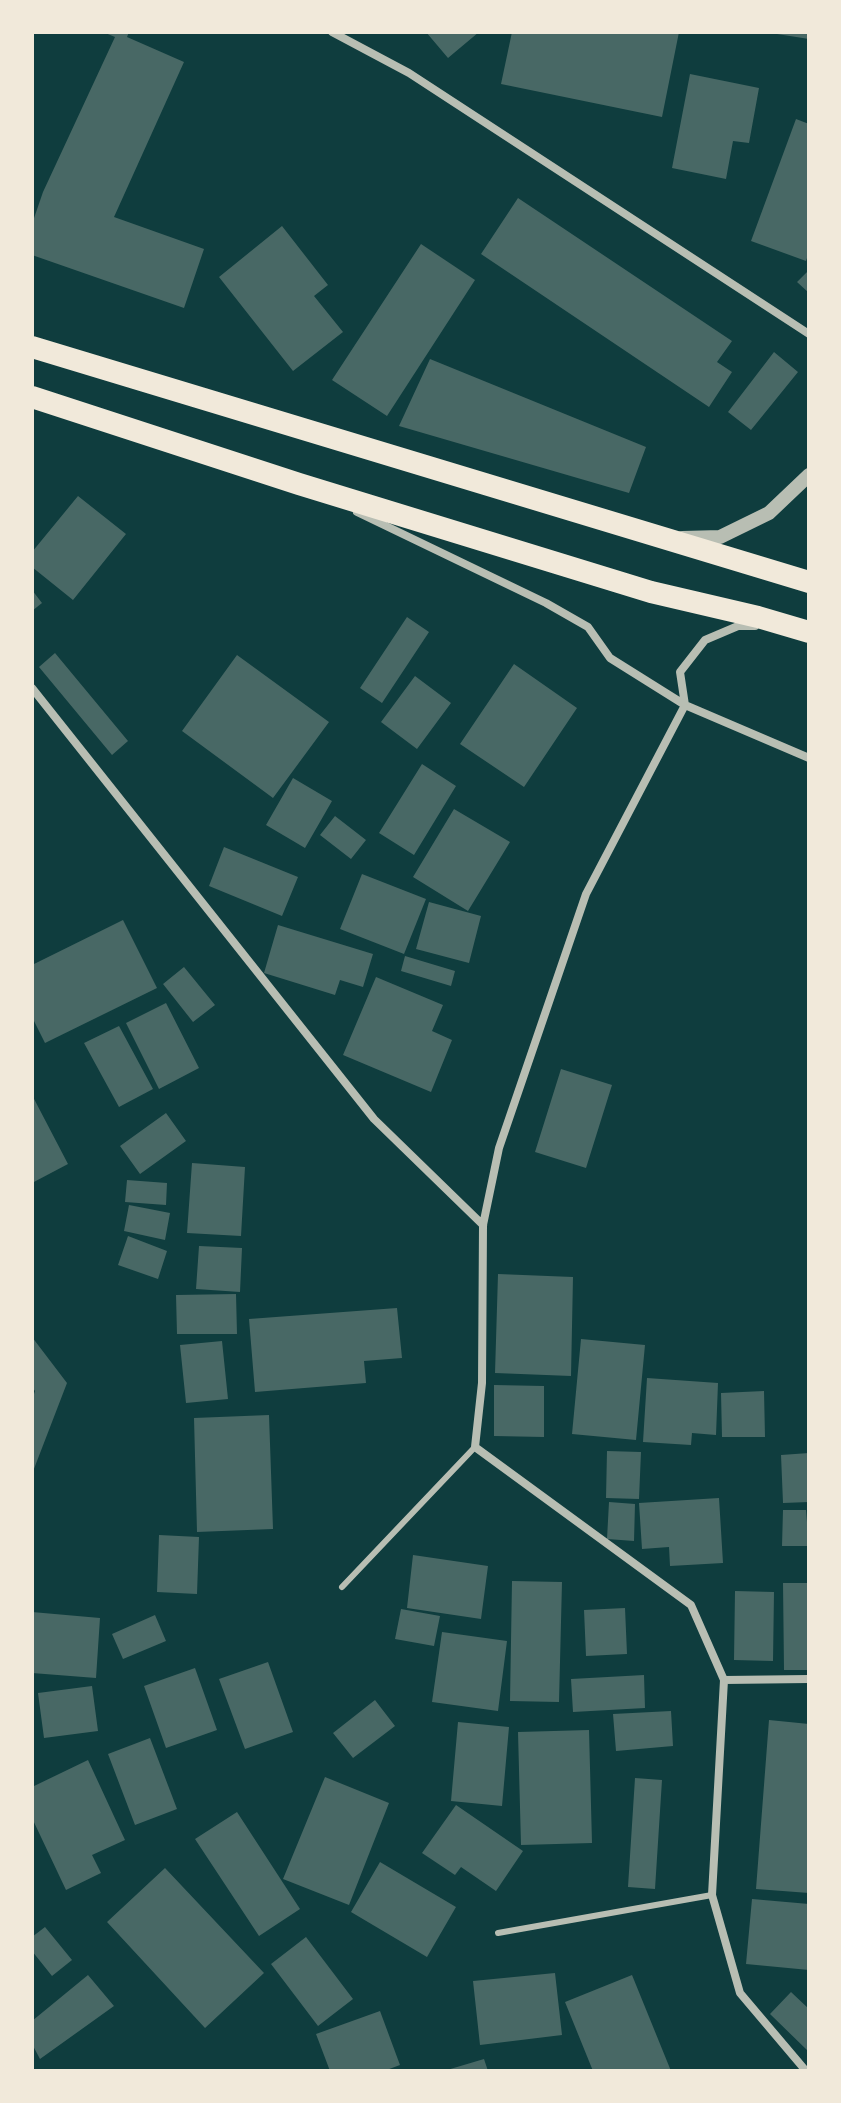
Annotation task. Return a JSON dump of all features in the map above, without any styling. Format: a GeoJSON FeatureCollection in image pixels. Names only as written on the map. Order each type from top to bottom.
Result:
{"type":"FeatureCollection","features":[{"type":"Feature","properties":{"kind":"highway"},"geometry":{"type":"LineString","coordinates":[[32,347],[809,582]]}},
{"type":"Feature","properties":{"kind":"highway"},"geometry":{"type":"LineString","coordinates":[[32,397],[299,484],[651,592],[798,629]]}},
{"type":"Feature","properties":{"kind":"street"},"geometry":{"type":"LineString","coordinates":[[332,32],[409,73],[809,334]]}},
{"type":"Feature","properties":{"kind":"street"},"geometry":{"type":"LineString","coordinates":[[663,538],[720,537],[769,513],[809,475]]}},
{"type":"Feature","properties":{"kind":"street"},"geometry":{"type":"LineString","coordinates":[[299,484],[546,603],[588,627],[610,658],[685,705],[809,758]]}},
{"type":"Feature","properties":{"kind":"street"},"geometry":{"type":"LineString","coordinates":[[798,629],[738,626],[705,640],[680,672],[685,705],[586,894],[499,1148],[483,1225],[482,1383],[475,1447],[691,1605],[724,1680],[712,1895],[740,1993],[806,2071]]}},
{"type":"Feature","properties":{"kind":"street"},"geometry":{"type":"LineString","coordinates":[[32,688],[374,1119],[483,1225]]}},
{"type":"Feature","properties":{"kind":"street"},"geometry":{"type":"LineString","coordinates":[[724,1680],[809,1679]]}},
{"type":"Feature","properties":{"kind":"lane"},"geometry":{"type":"LineString","coordinates":[[342,1587],[475,1447]]}},
{"type":"Feature","properties":{"kind":"lane"},"geometry":{"type":"LineString","coordinates":[[498,1933],[712,1895]]}},
{"type":"Feature","properties":{"kind":"building"},"geometry":{"type":"Polygon","coordinates":[[[103,32],[129,32],[127,37],[184,62],[114,217],[204,249],[184,308],[32,255],[32,224],[43,192],[115,37],[103,32]]]}},
{"type":"Feature","properties":{"kind":"building"},"geometry":{"type":"Polygon","coordinates":[[[426,32],[479,32],[448,58],[426,32]]]}},
{"type":"Feature","properties":{"kind":"building"},"geometry":{"type":"Polygon","coordinates":[[[512,32],[679,32],[662,117],[501,84],[512,32]]]}},
{"type":"Feature","properties":{"kind":"building"},"geometry":{"type":"Polygon","coordinates":[[[809,32],[809,39],[777,34],[809,32]]]}},
{"type":"Feature","properties":{"kind":"building"},"geometry":{"type":"Polygon","coordinates":[[[690,74],[759,88],[749,143],[733,141],[726,179],[672,168],[690,74]]]}},
{"type":"Feature","properties":{"kind":"building"},"geometry":{"type":"Polygon","coordinates":[[[796,119],[809,124],[809,252],[806,261],[751,241],[796,119]]]}},
{"type":"Feature","properties":{"kind":"building"},"geometry":{"type":"Polygon","coordinates":[[[518,198],[732,341],[717,362],[732,372],[709,407],[481,254],[518,198]]]}},
{"type":"Feature","properties":{"kind":"building"},"geometry":{"type":"Polygon","coordinates":[[[282,226],[328,285],[314,296],[343,332],[293,371],[219,277],[282,226]]]}},
{"type":"Feature","properties":{"kind":"building"},"geometry":{"type":"Polygon","coordinates":[[[421,244],[475,280],[387,416],[332,380],[421,244]]]}},
{"type":"Feature","properties":{"kind":"building"},"geometry":{"type":"Polygon","coordinates":[[[809,270],[809,293],[797,282],[809,270]]]}},
{"type":"Feature","properties":{"kind":"building"},"geometry":{"type":"Polygon","coordinates":[[[774,352],[798,372],[751,430],[728,412],[774,352]]]}},
{"type":"Feature","properties":{"kind":"building"},"geometry":{"type":"Polygon","coordinates":[[[430,359],[646,447],[629,493],[399,426],[430,359]]]}},
{"type":"Feature","properties":{"kind":"building"},"geometry":{"type":"Polygon","coordinates":[[[78,496],[126,534],[73,600],[32,567],[32,552],[78,496]]]}},
{"type":"Feature","properties":{"kind":"building"},"geometry":{"type":"Polygon","coordinates":[[[32,590],[42,603],[32,611],[32,590]]]}},
{"type":"Feature","properties":{"kind":"building"},"geometry":{"type":"Polygon","coordinates":[[[407,617],[429,632],[382,703],[360,688],[407,617]]]}},
{"type":"Feature","properties":{"kind":"building"},"geometry":{"type":"Polygon","coordinates":[[[55,653],[128,741],[112,755],[39,667],[55,653]]]}},
{"type":"Feature","properties":{"kind":"building"},"geometry":{"type":"Polygon","coordinates":[[[237,655],[329,722],[273,798],[182,731],[237,655]]]}},
{"type":"Feature","properties":{"kind":"building"},"geometry":{"type":"Polygon","coordinates":[[[514,664],[577,708],[524,787],[460,744],[514,664]]]}},
{"type":"Feature","properties":{"kind":"building"},"geometry":{"type":"Polygon","coordinates":[[[415,676],[451,703],[417,749],[381,722],[415,676]]]}},
{"type":"Feature","properties":{"kind":"building"},"geometry":{"type":"Polygon","coordinates":[[[422,764],[456,786],[414,855],[379,833],[422,764]]]}},
{"type":"Feature","properties":{"kind":"building"},"geometry":{"type":"Polygon","coordinates":[[[293,778],[332,801],[305,848],[266,825],[293,778]]]}},
{"type":"Feature","properties":{"kind":"building"},"geometry":{"type":"Polygon","coordinates":[[[454,809],[510,842],[468,911],[413,877],[454,809]]]}},
{"type":"Feature","properties":{"kind":"building"},"geometry":{"type":"Polygon","coordinates":[[[335,816],[366,840],[351,859],[320,835],[335,816]]]}},
{"type":"Feature","properties":{"kind":"building"},"geometry":{"type":"Polygon","coordinates":[[[224,847],[298,877],[282,916],[209,886],[224,847]]]}},
{"type":"Feature","properties":{"kind":"building"},"geometry":{"type":"Polygon","coordinates":[[[362,874],[426,899],[404,954],[340,929],[362,874]]]}},
{"type":"Feature","properties":{"kind":"building"},"geometry":{"type":"Polygon","coordinates":[[[429,902],[481,916],[469,963],[416,949],[429,902]]]}},
{"type":"Feature","properties":{"kind":"building"},"geometry":{"type":"Polygon","coordinates":[[[123,920],[157,988],[45,1043],[32,1017],[32,965],[123,920]]]}},
{"type":"Feature","properties":{"kind":"building"},"geometry":{"type":"Polygon","coordinates":[[[278,925],[373,954],[363,987],[340,980],[335,995],[264,973],[278,925]]]}},
{"type":"Feature","properties":{"kind":"building"},"geometry":{"type":"Polygon","coordinates":[[[405,956],[455,971],[451,986],[401,971],[405,956]]]}},
{"type":"Feature","properties":{"kind":"building"},"geometry":{"type":"Polygon","coordinates":[[[184,967],[215,1005],[193,1022],[163,984],[184,967]]]}},
{"type":"Feature","properties":{"kind":"building"},"geometry":{"type":"Polygon","coordinates":[[[376,977],[443,1005],[432,1031],[452,1040],[431,1092],[343,1055],[376,977]]]}},
{"type":"Feature","properties":{"kind":"building"},"geometry":{"type":"Polygon","coordinates":[[[166,1003],[199,1068],[159,1089],[126,1023],[166,1003]]]}},
{"type":"Feature","properties":{"kind":"building"},"geometry":{"type":"Polygon","coordinates":[[[119,1026],[153,1089],[119,1107],[84,1043],[119,1026]]]}},
{"type":"Feature","properties":{"kind":"building"},"geometry":{"type":"Polygon","coordinates":[[[561,1069],[612,1085],[586,1168],[535,1152],[561,1069]]]}},
{"type":"Feature","properties":{"kind":"building"},"geometry":{"type":"Polygon","coordinates":[[[32,1095],[68,1164],[32,1183],[32,1095]]]}},
{"type":"Feature","properties":{"kind":"building"},"geometry":{"type":"Polygon","coordinates":[[[166,1113],[186,1141],[140,1174],[120,1146],[166,1113]]]}},
{"type":"Feature","properties":{"kind":"building"},"geometry":{"type":"Polygon","coordinates":[[[192,1163],[245,1167],[241,1236],[187,1233],[192,1163]]]}},
{"type":"Feature","properties":{"kind":"building"},"geometry":{"type":"Polygon","coordinates":[[[127,1180],[167,1183],[166,1205],[125,1202],[127,1180]]]}},
{"type":"Feature","properties":{"kind":"building"},"geometry":{"type":"Polygon","coordinates":[[[129,1205],[170,1213],[165,1240],[124,1231],[129,1205]]]}},
{"type":"Feature","properties":{"kind":"building"},"geometry":{"type":"Polygon","coordinates":[[[128,1236],[167,1251],[158,1279],[118,1265],[128,1236]]]}},
{"type":"Feature","properties":{"kind":"building"},"geometry":{"type":"Polygon","coordinates":[[[199,1246],[242,1248],[240,1292],[196,1289],[199,1246]]]}},
{"type":"Feature","properties":{"kind":"building"},"geometry":{"type":"Polygon","coordinates":[[[498,1274],[573,1277],[571,1376],[495,1373],[498,1274]]]}},
{"type":"Feature","properties":{"kind":"building"},"geometry":{"type":"Polygon","coordinates":[[[236,1294],[237,1334],[177,1334],[176,1295],[236,1294]]]}},
{"type":"Feature","properties":{"kind":"building"},"geometry":{"type":"Polygon","coordinates":[[[397,1308],[402,1358],[364,1361],[366,1383],[255,1392],[249,1319],[397,1308]]]}},
{"type":"Feature","properties":{"kind":"building"},"geometry":{"type":"Polygon","coordinates":[[[32,1337],[67,1383],[32,1474],[32,1400],[35,1391],[32,1387],[32,1337]]]}},
{"type":"Feature","properties":{"kind":"building"},"geometry":{"type":"Polygon","coordinates":[[[581,1339],[645,1345],[636,1440],[572,1434],[581,1339]]]}},
{"type":"Feature","properties":{"kind":"building"},"geometry":{"type":"Polygon","coordinates":[[[222,1341],[228,1399],[186,1403],[180,1345],[222,1341]]]}},
{"type":"Feature","properties":{"kind":"building"},"geometry":{"type":"Polygon","coordinates":[[[647,1378],[718,1383],[716,1435],[692,1433],[691,1445],[643,1442],[647,1378]]]}},
{"type":"Feature","properties":{"kind":"building"},"geometry":{"type":"Polygon","coordinates":[[[494,1385],[544,1386],[544,1437],[494,1436],[494,1385]]]}},
{"type":"Feature","properties":{"kind":"building"},"geometry":{"type":"Polygon","coordinates":[[[764,1391],[765,1437],[722,1437],[721,1393],[764,1391]]]}},
{"type":"Feature","properties":{"kind":"building"},"geometry":{"type":"Polygon","coordinates":[[[269,1415],[273,1529],[197,1532],[194,1418],[269,1415]]]}},
{"type":"Feature","properties":{"kind":"building"},"geometry":{"type":"Polygon","coordinates":[[[607,1451],[641,1452],[639,1499],[606,1498],[607,1451]]]}},
{"type":"Feature","properties":{"kind":"building"},"geometry":{"type":"Polygon","coordinates":[[[809,1453],[809,1502],[783,1503],[781,1455],[809,1453]]]}},
{"type":"Feature","properties":{"kind":"building"},"geometry":{"type":"Polygon","coordinates":[[[719,1498],[723,1563],[670,1566],[669,1547],[642,1549],[639,1503],[719,1498]]]}},
{"type":"Feature","properties":{"kind":"building"},"geometry":{"type":"Polygon","coordinates":[[[609,1502],[635,1504],[634,1541],[607,1539],[609,1502]]]}},
{"type":"Feature","properties":{"kind":"building"},"geometry":{"type":"Polygon","coordinates":[[[783,1510],[806,1510],[809,1546],[782,1546],[783,1510]]]}},
{"type":"Feature","properties":{"kind":"building"},"geometry":{"type":"Polygon","coordinates":[[[159,1535],[199,1537],[197,1594],[157,1592],[159,1535]]]}},
{"type":"Feature","properties":{"kind":"building"},"geometry":{"type":"Polygon","coordinates":[[[413,1555],[488,1566],[481,1619],[407,1608],[413,1555]]]}},
{"type":"Feature","properties":{"kind":"building"},"geometry":{"type":"Polygon","coordinates":[[[512,1581],[562,1582],[559,1702],[510,1701],[512,1581]]]}},
{"type":"Feature","properties":{"kind":"building"},"geometry":{"type":"Polygon","coordinates":[[[783,1583],[809,1583],[809,1670],[784,1670],[783,1583]]]}},
{"type":"Feature","properties":{"kind":"building"},"geometry":{"type":"Polygon","coordinates":[[[735,1591],[774,1592],[773,1661],[734,1660],[735,1591]]]}},
{"type":"Feature","properties":{"kind":"building"},"geometry":{"type":"Polygon","coordinates":[[[625,1608],[627,1654],[586,1656],[584,1610],[625,1608]]]}},
{"type":"Feature","properties":{"kind":"building"},"geometry":{"type":"Polygon","coordinates":[[[401,1609],[440,1616],[434,1646],[395,1639],[401,1609]]]}},
{"type":"Feature","properties":{"kind":"building"},"geometry":{"type":"Polygon","coordinates":[[[32,1612],[100,1618],[96,1678],[32,1673],[32,1612]]]}},
{"type":"Feature","properties":{"kind":"building"},"geometry":{"type":"Polygon","coordinates":[[[155,1615],[166,1641],[123,1659],[112,1634],[155,1615]]]}},
{"type":"Feature","properties":{"kind":"building"},"geometry":{"type":"Polygon","coordinates":[[[442,1632],[507,1641],[498,1711],[432,1702],[442,1632]]]}},
{"type":"Feature","properties":{"kind":"building"},"geometry":{"type":"Polygon","coordinates":[[[268,1662],[293,1732],[245,1749],[219,1679],[268,1662]]]}},
{"type":"Feature","properties":{"kind":"building"},"geometry":{"type":"Polygon","coordinates":[[[195,1668],[217,1730],[166,1748],[144,1686],[195,1668]]]}},
{"type":"Feature","properties":{"kind":"building"},"geometry":{"type":"Polygon","coordinates":[[[644,1675],[645,1708],[573,1712],[571,1679],[644,1675]]]}},
{"type":"Feature","properties":{"kind":"building"},"geometry":{"type":"Polygon","coordinates":[[[92,1686],[98,1731],[44,1738],[38,1693],[92,1686]]]}},
{"type":"Feature","properties":{"kind":"building"},"geometry":{"type":"Polygon","coordinates":[[[375,1700],[395,1726],[353,1758],[333,1733],[375,1700]]]}},
{"type":"Feature","properties":{"kind":"building"},"geometry":{"type":"Polygon","coordinates":[[[671,1711],[673,1746],[616,1751],[613,1714],[671,1711]]]}},
{"type":"Feature","properties":{"kind":"building"},"geometry":{"type":"Polygon","coordinates":[[[769,1720],[809,1724],[809,1893],[756,1889],[769,1720]]]}},
{"type":"Feature","properties":{"kind":"building"},"geometry":{"type":"Polygon","coordinates":[[[458,1722],[509,1727],[502,1806],[451,1801],[458,1722]]]}},
{"type":"Feature","properties":{"kind":"building"},"geometry":{"type":"Polygon","coordinates":[[[589,1730],[592,1843],[521,1845],[518,1732],[589,1730]]]}},
{"type":"Feature","properties":{"kind":"building"},"geometry":{"type":"Polygon","coordinates":[[[150,1738],[177,1809],[135,1825],[108,1754],[150,1738]]]}},
{"type":"Feature","properties":{"kind":"building"},"geometry":{"type":"Polygon","coordinates":[[[88,1760],[125,1840],[92,1855],[101,1873],[66,1890],[32,1818],[32,1787],[88,1760]]]}},
{"type":"Feature","properties":{"kind":"building"},"geometry":{"type":"Polygon","coordinates":[[[325,1777],[389,1803],[349,1905],[283,1879],[325,1777]]]}},
{"type":"Feature","properties":{"kind":"building"},"geometry":{"type":"Polygon","coordinates":[[[635,1778],[662,1780],[655,1889],[628,1887],[635,1778]]]}},
{"type":"Feature","properties":{"kind":"building"},"geometry":{"type":"Polygon","coordinates":[[[456,1805],[523,1851],[496,1891],[461,1867],[455,1875],[422,1853],[456,1805]]]}},
{"type":"Feature","properties":{"kind":"building"},"geometry":{"type":"Polygon","coordinates":[[[237,1812],[300,1909],[259,1936],[195,1839],[237,1812]]]}},
{"type":"Feature","properties":{"kind":"building"},"geometry":{"type":"Polygon","coordinates":[[[380,1862],[456,1907],[427,1957],[351,1912],[380,1862]]]}},
{"type":"Feature","properties":{"kind":"building"},"geometry":{"type":"Polygon","coordinates":[[[165,1868],[264,1973],[205,2028],[107,1922],[165,1868]]]}},
{"type":"Feature","properties":{"kind":"building"},"geometry":{"type":"Polygon","coordinates":[[[752,1899],[809,1904],[809,1970],[746,1964],[752,1899]]]}},
{"type":"Feature","properties":{"kind":"building"},"geometry":{"type":"Polygon","coordinates":[[[45,1927],[72,1960],[52,1976],[32,1951],[32,1937],[45,1927]]]}},
{"type":"Feature","properties":{"kind":"building"},"geometry":{"type":"Polygon","coordinates":[[[306,1937],[353,1999],[318,2026],[271,1964],[306,1937]]]}},
{"type":"Feature","properties":{"kind":"building"},"geometry":{"type":"Polygon","coordinates":[[[555,1973],[562,2035],[480,2045],[473,1981],[555,1973]]]}},
{"type":"Feature","properties":{"kind":"building"},"geometry":{"type":"Polygon","coordinates":[[[88,1975],[114,2006],[40,2059],[32,2044],[32,2021],[88,1975]]]}},
{"type":"Feature","properties":{"kind":"building"},"geometry":{"type":"Polygon","coordinates":[[[632,1975],[671,2071],[593,2071],[565,2002],[632,1975]]]}},
{"type":"Feature","properties":{"kind":"building"},"geometry":{"type":"Polygon","coordinates":[[[791,1992],[809,2009],[809,2052],[770,2014],[791,1992]]]}},
{"type":"Feature","properties":{"kind":"building"},"geometry":{"type":"Polygon","coordinates":[[[380,2011],[400,2065],[384,2071],[330,2071],[316,2034],[380,2011]]]}},
{"type":"Feature","properties":{"kind":"building"},"geometry":{"type":"Polygon","coordinates":[[[484,2059],[488,2071],[447,2071],[447,2070],[484,2059]]]}}]}
